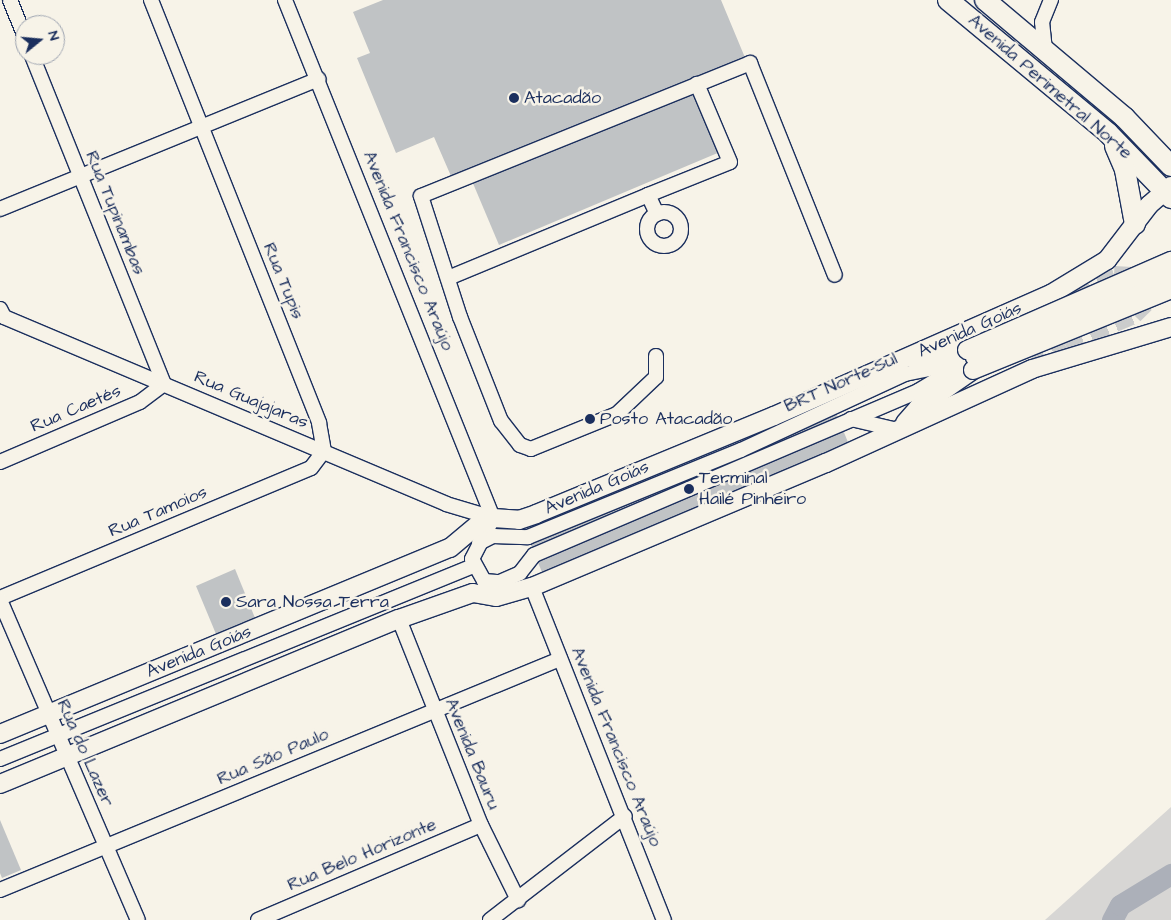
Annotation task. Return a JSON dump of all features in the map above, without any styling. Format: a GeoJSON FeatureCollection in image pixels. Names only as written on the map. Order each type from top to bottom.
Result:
{"type":"FeatureCollection","features":[{"type":"Feature","properties":{"kind":"highway","name":"Avenida Perimetral Norte"},"geometry":{"type":"LineString","coordinates":[[948,0],[1108,133],[1169,191]]}},
{"type":"Feature","properties":{"kind":"highway","name":"Avenida Perimetral Norte"},"geometry":{"type":"LineString","coordinates":[[984,0],[1124,117],[1171,166]]}},
{"type":"Feature","properties":{"kind":"highway"},"geometry":{"type":"LineString","coordinates":[[1108,133],[1125,170],[1134,224]]}},
{"type":"Feature","properties":{"kind":"main road","name":"Avenida Goiás"},"geometry":{"type":"LineString","coordinates":[[0,734],[450,548],[480,522],[493,518],[519,520],[536,514],[872,374],[1050,294],[1107,260],[1134,224],[1169,191]]}},
{"type":"Feature","properties":{"kind":"main road"},"geometry":{"type":"LineString","coordinates":[[898,430],[918,408],[971,359],[1171,261]]}},
{"type":"Feature","properties":{"kind":"main road"},"geometry":{"type":"LineString","coordinates":[[872,374],[971,359],[1171,289]]}},
{"type":"Feature","properties":{"kind":"main road"},"geometry":{"type":"LineString","coordinates":[[0,784],[399,619],[473,593],[496,597],[524,590],[898,430],[1032,369],[1171,327]]}},
{"type":"Feature","properties":{"kind":"street"},"geometry":{"type":"LineString","coordinates":[[10,0],[16,15]]}},
{"type":"Feature","properties":{"kind":"street","name":"Rua Tupis"},"geometry":{"type":"LineString","coordinates":[[151,0],[320,423],[324,451]]}},
{"type":"Feature","properties":{"kind":"street","name":"Avenida Francisco Araújo"},"geometry":{"type":"LineString","coordinates":[[285,0],[493,518]]}},
{"type":"Feature","properties":{"kind":"street"},"geometry":{"type":"LineString","coordinates":[[1045,50],[1042,22],[1051,0]]}},
{"type":"Feature","properties":{"kind":"street"},"geometry":{"type":"LineString","coordinates":[[656,356],[656,377],[617,414],[531,449],[520,445],[501,421],[448,278],[421,196],[750,63],[834,275]]}},
{"type":"Feature","properties":{"kind":"street","name":"Rua Tupinambas"},"geometry":{"type":"LineString","coordinates":[[36,65],[164,384]]}},
{"type":"Feature","properties":{"kind":"street"},"geometry":{"type":"LineString","coordinates":[[0,209],[318,79]]}},
{"type":"Feature","properties":{"kind":"street"},"geometry":{"type":"LineString","coordinates":[[448,278],[730,162],[697,84]]}},
{"type":"Feature","properties":{"kind":"street"},"geometry":{"type":"LineString","coordinates":[[648,195],[657,214]]}},
{"type":"Feature","properties":{"kind":"street"},"geometry":{"type":"LineString","coordinates":[[971,359],[1105,306],[1171,276]]}},
{"type":"Feature","properties":{"kind":"street","name":"Rua Guajajaras"},"geometry":{"type":"LineString","coordinates":[[1,315],[446,504],[493,518]]}},
{"type":"Feature","properties":{"kind":"street","name":"BRT Norte-Sul"},"geometry":{"type":"LineString","coordinates":[[488,582],[500,582],[520,573],[534,555],[918,391],[971,359]]}},
{"type":"Feature","properties":{"kind":"street","name":"BRT Norte-Sul"},"geometry":{"type":"LineString","coordinates":[[479,543],[493,536],[528,538],[741,450],[905,374],[971,359]]}},
{"type":"Feature","properties":{"kind":"street","name":"Rua Caetés"},"geometry":{"type":"LineString","coordinates":[[0,462],[140,402],[164,384]]}},
{"type":"Feature","properties":{"kind":"street"},"geometry":{"type":"LineString","coordinates":[[851,419],[898,430]]}},
{"type":"Feature","properties":{"kind":"street","name":"Rua Tamoios"},"geometry":{"type":"LineString","coordinates":[[0,599],[311,468],[324,451]]}},
{"type":"Feature","properties":{"kind":"street"},"geometry":{"type":"LineString","coordinates":[[473,566],[479,543],[493,518]]}},
{"type":"Feature","properties":{"kind":"street"},"geometry":{"type":"LineString","coordinates":[[473,566],[488,582],[524,590]]}},
{"type":"Feature","properties":{"kind":"street"},"geometry":{"type":"LineString","coordinates":[[0,759],[473,566]]}},
{"type":"Feature","properties":{"kind":"street","name":"Avenida Francisco Araújo"},"geometry":{"type":"LineString","coordinates":[[524,590],[560,658],[625,816],[664,920]]}},
{"type":"Feature","properties":{"kind":"street","name":"Rua do Lazer"},"geometry":{"type":"LineString","coordinates":[[0,599],[57,736],[138,920]]}},
{"type":"Feature","properties":{"kind":"street","name":"Avenida Bauru"},"geometry":{"type":"LineString","coordinates":[[399,619],[433,710],[481,825],[518,900]]}},
{"type":"Feature","properties":{"kind":"street","name":"Rua São Paulo"},"geometry":{"type":"LineString","coordinates":[[0,890],[106,848],[560,658]]}},
{"type":"Feature","properties":{"kind":"street"},"geometry":{"type":"LineString","coordinates":[[490,920],[625,816]]}},
{"type":"Feature","properties":{"kind":"street","name":"Rua Belo Horizonte"},"geometry":{"type":"LineString","coordinates":[[259,920],[481,825]]}},
{"type":"Feature","properties":{"kind":"shaded area"},"geometry":{"type":"Polygon","coordinates":[[[1171,807],[1171,920],[1045,920],[1171,807]]]}},
{"type":"Feature","properties":{"kind":"building","name":"Atacadão"},"geometry":{"type":"Polygon","coordinates":[[[383,0],[721,0],[746,60],[454,183],[434,137],[396,153],[357,58],[370,53],[353,12],[383,0]]]}},
{"type":"Feature","properties":{"kind":"building"},"geometry":{"type":"Polygon","coordinates":[[[693,87],[720,152],[499,245],[472,181],[693,87]]]}},
{"type":"Feature","properties":{"kind":"building","name":"Terminal Hailé Pinheiro"},"geometry":{"type":"Polygon","coordinates":[[[833,406],[850,447],[544,577],[525,531],[833,406]]]}},
{"type":"Feature","properties":{"kind":"building","name":"Sara Nossa Terra"},"geometry":{"type":"Polygon","coordinates":[[[235,569],[255,618],[216,634],[196,586],[235,569]]]}},
{"type":"Feature","properties":{"kind":"building"},"geometry":{"type":"Polygon","coordinates":[[[0,820],[21,870],[2,878],[0,873],[0,820]]]}},
{"type":"Feature","properties":{"kind":"waterway"},"geometry":{"type":"LineString","coordinates":[[1112,920],[1120,905],[1171,874]]}},
{"type":"Feature","properties":{"kind":"tunnel"},"geometry":{"type":"LineString","coordinates":[[1032,369],[1065,344],[1134,315],[1145,304],[1141,288],[1132,276],[1114,275],[1056,293]]}},
{"type":"Feature","properties":{"kind":"place","name":"Atacadão"},"geometry":{"type":"Point","coordinates":[514,98]}},
{"type":"Feature","properties":{"kind":"place","name":"Posto Atacadão"},"geometry":{"type":"Point","coordinates":[590,419]}},
{"type":"Feature","properties":{"kind":"place","name":"Terminal Hailé Pinheiro"},"geometry":{"type":"Point","coordinates":[689,489]}},
{"type":"Feature","properties":{"kind":"place","name":"Sara Nossa Terra"},"geometry":{"type":"Point","coordinates":[226,602]}}]}
